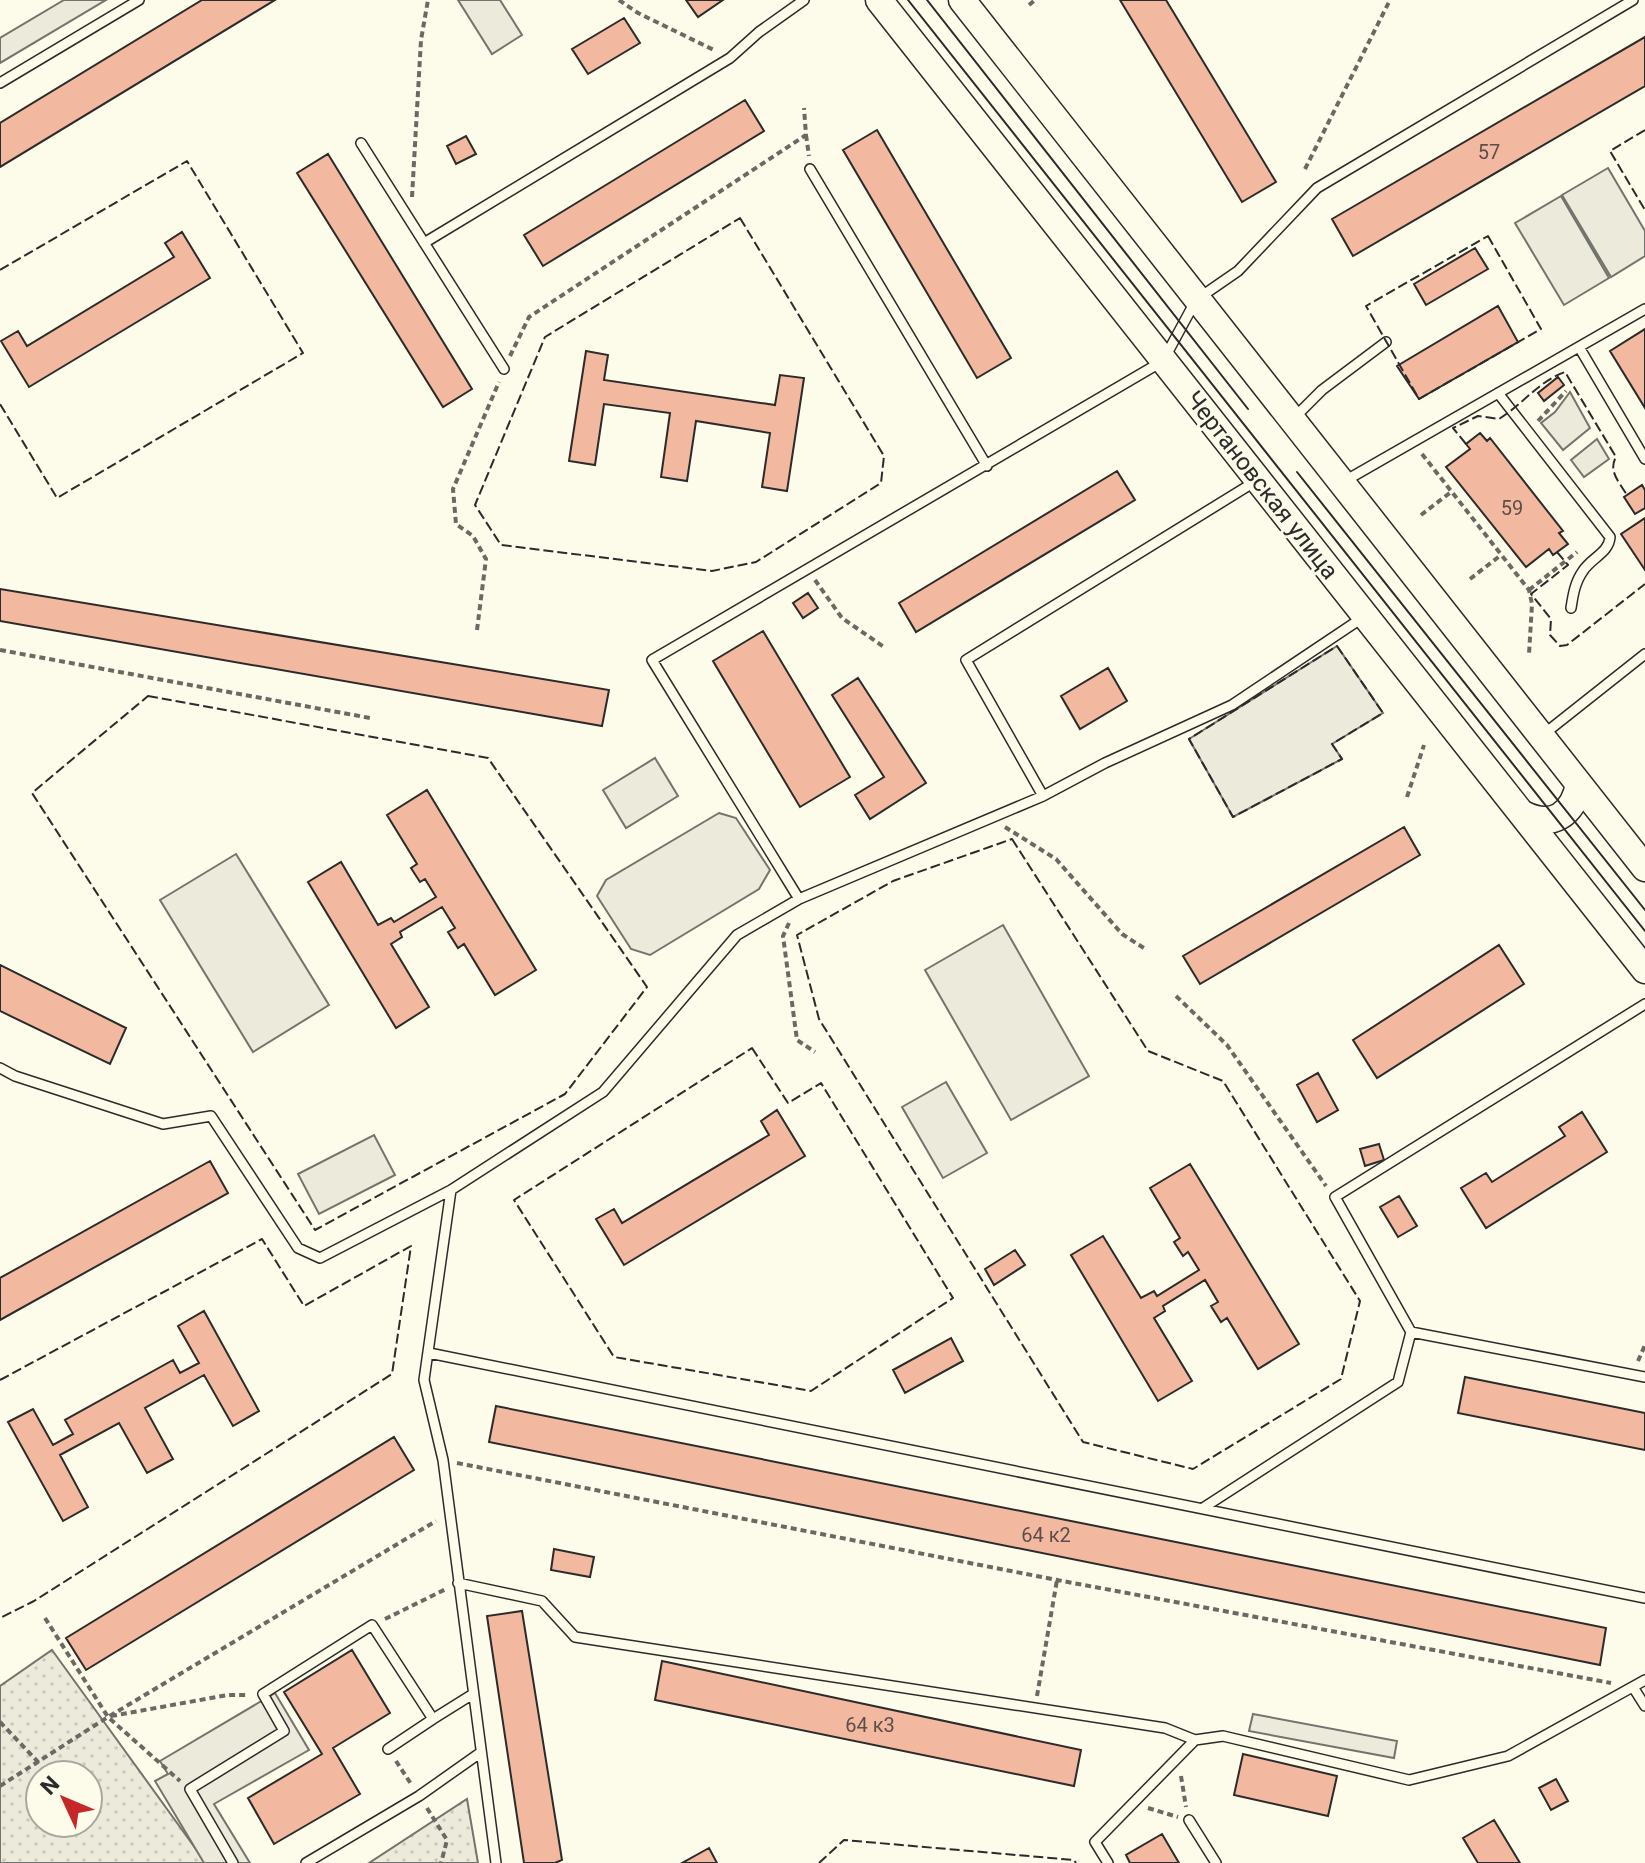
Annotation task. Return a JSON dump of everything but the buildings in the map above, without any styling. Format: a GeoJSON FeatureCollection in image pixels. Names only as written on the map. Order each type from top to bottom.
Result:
{"type":"FeatureCollection","features":[{"type":"Feature","properties":{"kind":"main road","name":"Чертановская улица"},"geometry":{"type":"LineString","coordinates":[[879,0],[1645,970]]}},
{"type":"Feature","properties":{"kind":"main road"},"geometry":{"type":"LineString","coordinates":[[962,0],[1645,868]]}},
{"type":"Feature","properties":{"kind":"main road"},"geometry":{"type":"LineString","coordinates":[[1523,814],[1537,822],[1556,818],[1576,800],[1579,784]]}},
{"type":"Feature","properties":{"kind":"lane"},"geometry":{"type":"LineString","coordinates":[[0,83],[139,0]]}},
{"type":"Feature","properties":{"kind":"lane"},"geometry":{"type":"LineString","coordinates":[[424,243],[730,58],[759,32],[804,0]]}},
{"type":"Feature","properties":{"kind":"lane"},"geometry":{"type":"LineString","coordinates":[[799,899],[652,660],[1163,361],[1196,300],[1238,271],[1317,188],[1633,0]]}},
{"type":"Feature","properties":{"kind":"lane"},"geometry":{"type":"LineString","coordinates":[[361,143],[504,369]]}},
{"type":"Feature","properties":{"kind":"lane"},"geometry":{"type":"LineString","coordinates":[[810,169],[987,466]]}},
{"type":"Feature","properties":{"kind":"lane"},"geometry":{"type":"LineString","coordinates":[[1343,482],[1645,309]]}},
{"type":"Feature","properties":{"kind":"lane"},"geometry":{"type":"LineString","coordinates":[[1293,420],[1322,390],[1386,342]]}},
{"type":"Feature","properties":{"kind":"lane"},"geometry":{"type":"LineString","coordinates":[[1579,347],[1645,459]]}},
{"type":"Feature","properties":{"kind":"lane"},"geometry":{"type":"LineString","coordinates":[[1498,393],[1610,537],[1606,548],[1580,576],[1571,608]]}},
{"type":"Feature","properties":{"kind":"lane"},"geometry":{"type":"LineString","coordinates":[[1043,796],[966,660],[1258,480]]}},
{"type":"Feature","properties":{"kind":"lane"},"geometry":{"type":"LineString","coordinates":[[0,1068],[15,1076],[163,1124],[211,1116],[298,1248],[320,1258],[451,1190],[603,1092],[737,935],[799,899],[1043,796],[1105,763],[1232,705],[1365,616]]}},
{"type":"Feature","properties":{"kind":"lane"},"geometry":{"type":"LineString","coordinates":[[1541,737],[1645,654]]}},
{"type":"Feature","properties":{"kind":"lane"},"geometry":{"type":"LineString","coordinates":[[1203,1508],[1398,1382],[1411,1332],[1335,1197],[1645,1004]]}},
{"type":"Feature","properties":{"kind":"lane"},"geometry":{"type":"LineString","coordinates":[[451,1190],[424,1380],[443,1460],[496,1863]]}},
{"type":"Feature","properties":{"kind":"lane"},"geometry":{"type":"LineString","coordinates":[[1411,1332],[1645,1377]]}},
{"type":"Feature","properties":{"kind":"lane"},"geometry":{"type":"LineString","coordinates":[[429,1353],[1645,1598]]}},
{"type":"Feature","properties":{"kind":"lane"},"geometry":{"type":"LineString","coordinates":[[458,1583],[542,1601],[575,1637],[1165,1728],[1195,1740],[1223,1736],[1409,1780],[1508,1756],[1645,1680]]}},
{"type":"Feature","properties":{"kind":"lane"},"geometry":{"type":"LineString","coordinates":[[233,1863],[190,1789],[284,1731],[263,1694],[372,1625],[433,1719]]}},
{"type":"Feature","properties":{"kind":"lane"},"geometry":{"type":"LineString","coordinates":[[1633,1687],[1645,1706]]}},
{"type":"Feature","properties":{"kind":"lane"},"geometry":{"type":"LineString","coordinates":[[388,1749],[473,1694]]}},
{"type":"Feature","properties":{"kind":"lane"},"geometry":{"type":"LineString","coordinates":[[1108,1863],[1095,1842],[1195,1740]]}},
{"type":"Feature","properties":{"kind":"lane"},"geometry":{"type":"LineString","coordinates":[[306,1863],[419,1796],[480,1753]]}},
{"type":"Feature","properties":{"kind":"lane"},"geometry":{"type":"LineString","coordinates":[[1189,1820],[1216,1863]]}},
{"type":"Feature","properties":{"kind":"path"},"geometry":{"type":"LineString","coordinates":[[410,221],[421,40],[428,0]]}},
{"type":"Feature","properties":{"kind":"path"},"geometry":{"type":"LineString","coordinates":[[619,0],[638,13],[730,58]]}},
{"type":"Feature","properties":{"kind":"path"},"geometry":{"type":"LineString","coordinates":[[1029,5],[1035,0]]}},
{"type":"Feature","properties":{"kind":"path"},"geometry":{"type":"LineString","coordinates":[[1305,169],[1390,0]]}},
{"type":"Feature","properties":{"kind":"path"},"geometry":{"type":"LineString","coordinates":[[804,108],[810,169]]}},
{"type":"Feature","properties":{"kind":"path"},"geometry":{"type":"LineString","coordinates":[[477,630],[486,559],[473,536],[456,524],[453,489],[529,317],[806,135]]}},
{"type":"Feature","properties":{"kind":"path"},"geometry":{"type":"LineString","coordinates":[[1527,430],[1547,414],[1566,391]]}},
{"type":"Feature","properties":{"kind":"path"},"geometry":{"type":"LineString","coordinates":[[1412,442],[1529,590],[1532,604],[1529,654]]}},
{"type":"Feature","properties":{"kind":"path"},"geometry":{"type":"LineString","coordinates":[[1421,515],[1451,492]]}},
{"type":"Feature","properties":{"kind":"path"},"geometry":{"type":"LineString","coordinates":[[1470,579],[1501,555]]}},
{"type":"Feature","properties":{"kind":"path"},"geometry":{"type":"LineString","coordinates":[[1529,590],[1565,562]]}},
{"type":"Feature","properties":{"kind":"path"},"geometry":{"type":"LineString","coordinates":[[807,570],[842,618],[884,647]]}},
{"type":"Feature","properties":{"kind":"path"},"geometry":{"type":"LineString","coordinates":[[0,650],[370,718]]}},
{"type":"Feature","properties":{"kind":"path"},"geometry":{"type":"LineString","coordinates":[[1407,797],[1424,745]]}},
{"type":"Feature","properties":{"kind":"path"},"geometry":{"type":"LineString","coordinates":[[990,818],[1056,859],[1122,934],[1147,950]]}},
{"type":"Feature","properties":{"kind":"path"},"geometry":{"type":"LineString","coordinates":[[799,899],[783,936],[797,1040],[815,1052]]}},
{"type":"Feature","properties":{"kind":"path"},"geometry":{"type":"LineString","coordinates":[[1176,996],[1227,1045],[1335,1197]]}},
{"type":"Feature","properties":{"kind":"path"},"geometry":{"type":"LineString","coordinates":[[443,1460],[1057,1580],[1633,1687]]}},
{"type":"Feature","properties":{"kind":"path"},"geometry":{"type":"LineString","coordinates":[[45,1759],[108,1717],[450,1513]]}},
{"type":"Feature","properties":{"kind":"path"},"geometry":{"type":"LineString","coordinates":[[1034,1709],[1057,1580]]}},
{"type":"Feature","properties":{"kind":"path"},"geometry":{"type":"LineString","coordinates":[[372,1625],[458,1583]]}},
{"type":"Feature","properties":{"kind":"path"},"geometry":{"type":"LineString","coordinates":[[45,1618],[108,1717],[190,1789]]}},
{"type":"Feature","properties":{"kind":"path"},"geometry":{"type":"LineString","coordinates":[[108,1717],[228,1695],[263,1694]]}},
{"type":"Feature","properties":{"kind":"path"},"geometry":{"type":"LineString","coordinates":[[0,1722],[35,1759]]}},
{"type":"Feature","properties":{"kind":"path"},"geometry":{"type":"LineString","coordinates":[[388,1749],[447,1840],[441,1863]]}},
{"type":"Feature","properties":{"kind":"path"},"geometry":{"type":"LineString","coordinates":[[1133,1803],[1189,1820],[1178,1758]]}},
{"type":"Feature","properties":{"kind":"path"},"geometry":{"type":"LineString","coordinates":[[0,1786],[24,1772]]}},
{"type":"Feature","properties":{"kind":"shaded area"},"geometry":{"type":"Polygon","coordinates":[[[64,0],[106,0],[0,63],[0,38],[64,0]]]}},
{"type":"Feature","properties":{"kind":"shaded area"},"geometry":{"type":"Polygon","coordinates":[[[458,0],[500,0],[522,35],[492,54],[458,0]]]}},
{"type":"Feature","properties":{"kind":"shaded area"},"geometry":{"type":"Polygon","coordinates":[[[1608,168],[1645,231],[1645,256],[1611,277],[1562,195],[1608,168]]]}},
{"type":"Feature","properties":{"kind":"shaded area"},"geometry":{"type":"Polygon","coordinates":[[[1561,196],[1609,278],[1564,305],[1515,223],[1561,196]]]}},
{"type":"Feature","properties":{"kind":"shaded area"},"geometry":{"type":"Polygon","coordinates":[[[1570,392],[1590,428],[1563,450],[1541,423],[1555,412],[1570,392]]]}},
{"type":"Feature","properties":{"kind":"shaded area"},"geometry":{"type":"Polygon","coordinates":[[[1597,439],[1609,459],[1584,477],[1571,460],[1597,439]]]}},
{"type":"Feature","properties":{"kind":"shaded area"},"geometry":{"type":"Polygon","coordinates":[[[1337,646],[1383,713],[1332,744],[1342,759],[1233,817],[1189,739],[1337,646]]]}},
{"type":"Feature","properties":{"kind":"shaded area"},"geometry":{"type":"Polygon","coordinates":[[[655,758],[678,796],[626,828],[603,790],[655,758]]]}},
{"type":"Feature","properties":{"kind":"shaded area"},"geometry":{"type":"Polygon","coordinates":[[[719,813],[736,818],[770,870],[759,889],[650,955],[631,949],[597,896],[606,880],[719,813]]]}},
{"type":"Feature","properties":{"kind":"shaded area"},"geometry":{"type":"Polygon","coordinates":[[[236,854],[329,1005],[253,1052],[160,900],[236,854]]]}},
{"type":"Feature","properties":{"kind":"shaded area"},"geometry":{"type":"Polygon","coordinates":[[[1003,925],[1089,1076],[1011,1120],[925,970],[1003,925]]]}},
{"type":"Feature","properties":{"kind":"shaded area"},"geometry":{"type":"Polygon","coordinates":[[[946,1082],[987,1153],[943,1178],[902,1107],[946,1082]]]}},
{"type":"Feature","properties":{"kind":"shaded area"},"geometry":{"type":"Polygon","coordinates":[[[374,1135],[395,1175],[319,1214],[298,1174],[374,1135]]]}},
{"type":"Feature","properties":{"kind":"shaded area"},"geometry":{"type":"Polygon","coordinates":[[[52,1650],[206,1863],[0,1863],[0,1686],[52,1650]]]}},
{"type":"Feature","properties":{"kind":"shaded area"},"geometry":{"type":"Polygon","coordinates":[[[275,1693],[309,1750],[214,1804],[250,1863],[204,1863],[155,1781],[168,1774],[160,1761],[275,1693]]]}},
{"type":"Feature","properties":{"kind":"shaded area"},"geometry":{"type":"Polygon","coordinates":[[[1253,1714],[1397,1741],[1394,1758],[1249,1731],[1253,1714]]]}},
{"type":"Feature","properties":{"kind":"shaded area"},"geometry":{"type":"Polygon","coordinates":[[[467,1799],[478,1863],[369,1863],[467,1799]]]}},
{"type":"Feature","properties":{"kind":"tram line"},"geometry":{"type":"LineString","coordinates":[[908,0],[1645,931]]}},
{"type":"Feature","properties":{"kind":"tram line"},"geometry":{"type":"LineString","coordinates":[[927,0],[1248,409]]}},
{"type":"Feature","properties":{"kind":"tram line"},"geometry":{"type":"LineString","coordinates":[[1297,472],[1645,910]]}},
{"type":"Feature","properties":{"kind":"fence"},"geometry":{"type":"LineString","coordinates":[[1645,130],[1610,151],[1645,210]]}},
{"type":"Feature","properties":{"kind":"fence"},"geometry":{"type":"LineString","coordinates":[[0,270],[187,161],[303,353],[57,498],[0,404]]}},
{"type":"Feature","properties":{"kind":"fence"},"geometry":{"type":"LineString","coordinates":[[740,218],[884,456],[881,483],[756,562],[712,571],[501,545],[475,505],[545,337],[740,218]]}},
{"type":"Feature","properties":{"kind":"fence"},"geometry":{"type":"LineString","coordinates":[[1488,236],[1541,329],[1419,399],[1366,306],[1488,236]]}},
{"type":"Feature","properties":{"kind":"fence"},"geometry":{"type":"LineString","coordinates":[[1466,444],[1453,428],[1478,416],[1499,419],[1547,381],[1565,372],[1616,457],[1614,472],[1627,495]]}},
{"type":"Feature","properties":{"kind":"fence"},"geometry":{"type":"LineString","coordinates":[[1557,552],[1568,565],[1531,594],[1551,619],[1550,635],[1560,646],[1567,645],[1645,584]]}},
{"type":"Feature","properties":{"kind":"fence"},"geometry":{"type":"LineString","coordinates":[[1337,646],[1383,713],[1332,744],[1342,759],[1233,817],[1189,739],[1337,646]]}},
{"type":"Feature","properties":{"kind":"fence"},"geometry":{"type":"LineString","coordinates":[[148,696],[488,758],[647,987],[565,1094],[315,1230],[32,793],[148,696]]}},
{"type":"Feature","properties":{"kind":"fence"},"geometry":{"type":"LineString","coordinates":[[1012,839],[1148,1051],[1223,1081],[1360,1301],[1341,1379],[1193,1469],[1083,1442],[819,1019],[797,935],[893,881],[1012,839]]}},
{"type":"Feature","properties":{"kind":"fence"},"geometry":{"type":"LineString","coordinates":[[752,1048],[788,1103],[821,1083],[953,1298],[811,1391],[614,1357],[514,1200],[752,1048]]}},
{"type":"Feature","properties":{"kind":"fence"},"geometry":{"type":"LineString","coordinates":[[0,1380],[262,1239],[304,1306],[411,1246],[392,1374],[34,1601],[0,1618]]}},
{"type":"Feature","properties":{"kind":"fence"},"geometry":{"type":"LineString","coordinates":[[819,1863],[844,1840],[1074,1860],[1076,1863]]}}]}
